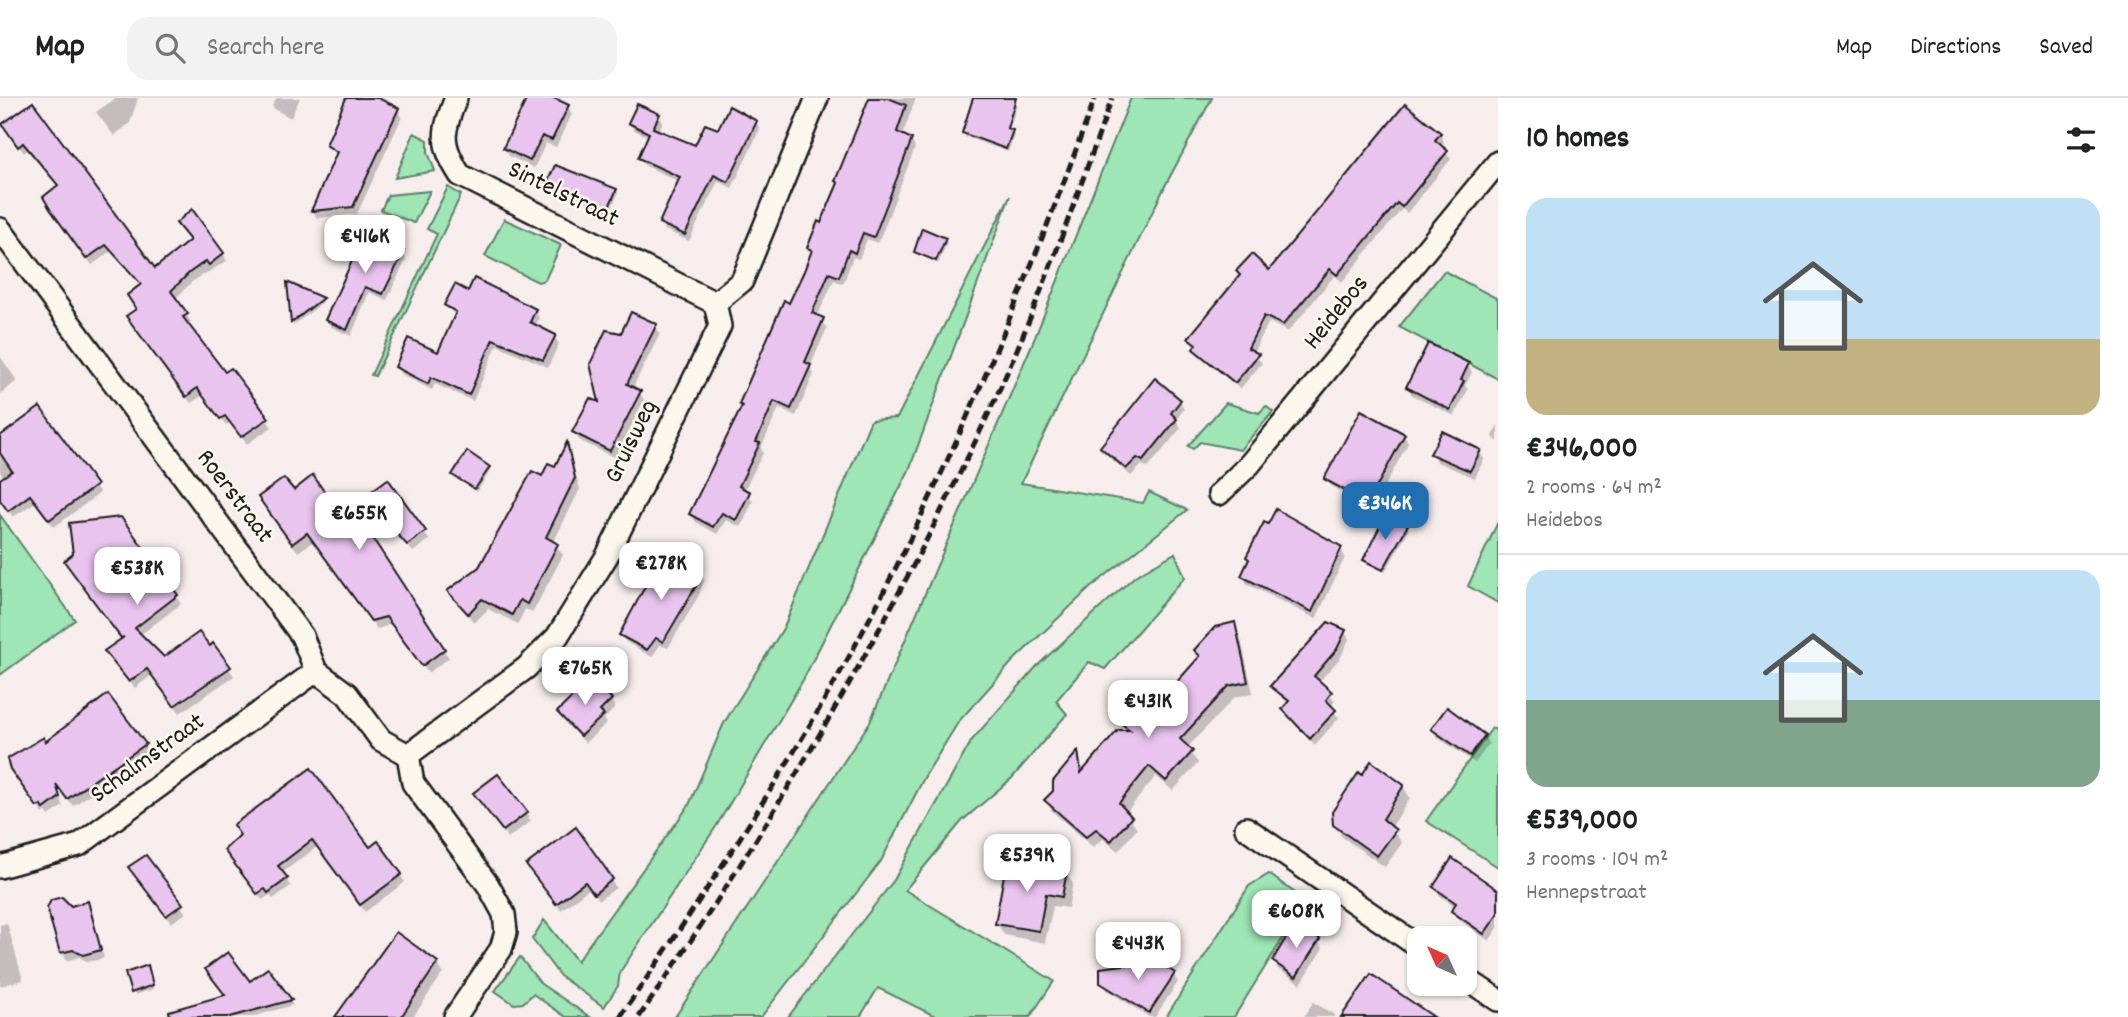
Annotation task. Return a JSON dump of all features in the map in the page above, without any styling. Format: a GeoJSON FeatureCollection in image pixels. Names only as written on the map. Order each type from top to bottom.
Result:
{"type":"FeatureCollection","features":[{"type":"Feature","properties":{"kind":"street","name":"Sintelstraat"},"geometry":{"type":"LineString","coordinates":[[456,98],[446,121],[445,151],[460,175],[715,303]]}},
{"type":"Feature","properties":{"kind":"street"},"geometry":{"type":"LineString","coordinates":[[715,303],[742,281],[817,98]]}},
{"type":"Feature","properties":{"kind":"street","name":"Heidebos"},"geometry":{"type":"LineString","coordinates":[[1219,494],[1249,465],[1497,164]]}},
{"type":"Feature","properties":{"kind":"street","name":"Roerstraat"},"geometry":{"type":"LineString","coordinates":[[0,229],[302,636],[316,671]]}},
{"type":"Feature","properties":{"kind":"street","name":"Gruisweg"},"geometry":{"type":"LineString","coordinates":[[408,755],[526,668],[557,637],[607,556],[720,326],[715,303]]}},
{"type":"Feature","properties":{"kind":"street"},"geometry":{"type":"LineString","coordinates":[[316,671],[347,694],[381,740],[408,755],[413,783],[498,899],[506,932],[492,964],[455,1017]]}},
{"type":"Feature","properties":{"kind":"street","name":"Schalmstraat"},"geometry":{"type":"LineString","coordinates":[[0,867],[79,845],[316,671]]}},
{"type":"Feature","properties":{"kind":"street"},"geometry":{"type":"LineString","coordinates":[[1246,828],[1407,939]]}},
{"type":"Feature","properties":{"kind":"street"},"geometry":{"type":"LineString","coordinates":[[1477,987],[1498,1002],[1489,1017]]}},
{"type":"Feature","properties":{"kind":"green space"},"geometry":{"type":"Polygon","coordinates":[[[1131,98],[1212,98],[1166,184],[1021,483],[1143,503],[1149,492],[1187,510],[1090,588],[1013,661],[959,721],[925,776],[881,861],[761,1017],[675,1017],[870,722],[1033,342],[1131,98]]]}},
{"type":"Feature","properties":{"kind":"green space"},"geometry":{"type":"Polygon","coordinates":[[[414,133],[428,140],[428,152],[435,171],[395,178],[414,133]]]}},
{"type":"Feature","properties":{"kind":"green space"},"geometry":{"type":"Polygon","coordinates":[[[448,187],[461,195],[375,376],[371,375],[437,234],[427,229],[448,187]]]}},
{"type":"Feature","properties":{"kind":"green space"},"geometry":{"type":"Polygon","coordinates":[[[430,191],[414,223],[381,210],[388,195],[430,191]]]}},
{"type":"Feature","properties":{"kind":"green space"},"geometry":{"type":"Polygon","coordinates":[[[1010,196],[909,470],[803,680],[717,825],[620,972],[618,986],[604,1007],[560,976],[532,939],[544,920],[577,961],[689,805],[724,723],[784,627],[871,420],[897,418],[1010,196]]]}},
{"type":"Feature","properties":{"kind":"green space"},"geometry":{"type":"Polygon","coordinates":[[[504,219],[561,245],[545,280],[538,282],[485,256],[504,219]]]}},
{"type":"Feature","properties":{"kind":"green space"},"geometry":{"type":"Polygon","coordinates":[[[1444,271],[1498,299],[1498,379],[1399,327],[1444,271]]]}},
{"type":"Feature","properties":{"kind":"green space"},"geometry":{"type":"Polygon","coordinates":[[[1226,403],[1259,413],[1266,406],[1273,412],[1240,450],[1200,442],[1193,449],[1188,446],[1226,403]]]}},
{"type":"Feature","properties":{"kind":"green space"},"geometry":{"type":"Polygon","coordinates":[[[0,515],[75,620],[0,675],[0,515]]]}},
{"type":"Feature","properties":{"kind":"green space"},"geometry":{"type":"Polygon","coordinates":[[[1498,522],[1498,603],[1468,586],[1498,522]]]}},
{"type":"Feature","properties":{"kind":"green space"},"geometry":{"type":"Polygon","coordinates":[[[1175,553],[1185,577],[1105,669],[1089,662],[1056,701],[1067,714],[1012,778],[962,821],[905,890],[1054,981],[1030,1017],[937,1017],[878,988],[860,1017],[788,1017],[894,880],[972,740],[1037,666],[1135,576],[1175,553]]]}},
{"type":"Feature","properties":{"kind":"green space"},"geometry":{"type":"Polygon","coordinates":[[[1492,728],[1498,731],[1498,867],[1426,821],[1492,728]]]}},
{"type":"Feature","properties":{"kind":"green space"},"geometry":{"type":"Polygon","coordinates":[[[1269,874],[1306,901],[1234,1017],[1166,1017],[1249,886],[1269,874]]]}},
{"type":"Feature","properties":{"kind":"green space"},"geometry":{"type":"Polygon","coordinates":[[[520,957],[541,984],[590,1017],[566,1017],[533,994],[523,1003],[514,1004],[495,991],[520,957]]]}},
{"type":"Feature","properties":{"kind":"building"},"geometry":{"type":"Polygon","coordinates":[[[346,98],[378,98],[399,108],[353,207],[311,211],[337,152],[326,145],[346,98]]]}},
{"type":"Feature","properties":{"kind":"building"},"geometry":{"type":"Polygon","coordinates":[[[527,98],[554,98],[569,105],[552,140],[542,136],[530,161],[503,148],[527,98]]]}},
{"type":"Feature","properties":{"kind":"building"},"geometry":{"type":"Polygon","coordinates":[[[869,98],[888,98],[906,105],[897,132],[912,139],[874,237],[863,233],[855,253],[849,250],[839,277],[829,273],[812,313],[824,318],[805,362],[811,365],[791,409],[774,401],[756,442],[760,443],[739,486],[750,492],[736,520],[722,513],[713,527],[689,514],[742,406],[739,404],[784,300],[789,303],[804,271],[812,250],[807,248],[838,183],[835,181],[869,98]]]}},
{"type":"Feature","properties":{"kind":"building"},"geometry":{"type":"Polygon","coordinates":[[[973,98],[1016,98],[1007,128],[1013,130],[1006,149],[962,133],[973,98]]]}},
{"type":"Feature","properties":{"kind":"building"},"geometry":{"type":"Polygon","coordinates":[[[33,102],[155,268],[190,240],[176,223],[192,209],[224,253],[209,265],[206,261],[189,273],[171,291],[188,314],[183,317],[225,372],[231,368],[269,418],[241,437],[225,416],[220,419],[197,388],[186,397],[126,316],[136,309],[127,295],[141,284],[106,245],[86,259],[43,197],[58,185],[23,143],[18,147],[2,124],[33,102]]]}},
{"type":"Feature","properties":{"kind":"building"},"geometry":{"type":"Polygon","coordinates":[[[637,104],[660,114],[653,128],[695,145],[705,124],[718,129],[729,106],[757,121],[728,182],[714,175],[685,235],[659,223],[680,177],[638,158],[649,133],[628,123],[637,104]]]}},
{"type":"Feature","properties":{"kind":"building"},"geometry":{"type":"Polygon","coordinates":[[[1405,104],[1441,133],[1435,140],[1448,151],[1402,207],[1397,203],[1337,275],[1330,269],[1283,325],[1264,316],[1248,348],[1259,354],[1235,383],[1193,349],[1196,344],[1188,338],[1240,275],[1236,271],[1252,254],[1269,270],[1405,104]]]}},
{"type":"Feature","properties":{"kind":"building"},"geometry":{"type":"Polygon","coordinates":[[[555,165],[617,189],[608,209],[548,181],[555,165]]]}},
{"type":"Feature","properties":{"kind":"building"},"geometry":{"type":"Polygon","coordinates":[[[368,226],[392,238],[390,245],[404,251],[383,294],[365,287],[347,330],[325,320],[368,226]]]}},
{"type":"Feature","properties":{"kind":"building"},"geometry":{"type":"Polygon","coordinates":[[[922,228],[946,238],[936,261],[914,252],[922,228]]]}},
{"type":"Feature","properties":{"kind":"building"},"geometry":{"type":"Polygon","coordinates":[[[474,278],[536,309],[530,322],[556,335],[543,360],[493,339],[469,395],[431,377],[428,384],[395,367],[408,338],[438,352],[456,312],[444,305],[455,284],[468,291],[474,278]]]}},
{"type":"Feature","properties":{"kind":"building"},"geometry":{"type":"Polygon","coordinates":[[[287,282],[323,298],[291,323],[287,282]]]}},
{"type":"Feature","properties":{"kind":"building"},"geometry":{"type":"Polygon","coordinates":[[[631,312],[657,324],[627,384],[641,391],[610,451],[572,432],[590,398],[599,402],[590,364],[606,330],[621,333],[631,312]]]}},
{"type":"Feature","properties":{"kind":"building"},"geometry":{"type":"Polygon","coordinates":[[[1428,343],[1469,363],[1461,380],[1464,381],[1450,410],[1406,387],[1428,343]]]}},
{"type":"Feature","properties":{"kind":"building"},"geometry":{"type":"Polygon","coordinates":[[[1155,378],[1181,400],[1171,413],[1177,419],[1143,461],[1137,458],[1126,469],[1100,447],[1155,378]]]}},
{"type":"Feature","properties":{"kind":"building"},"geometry":{"type":"Polygon","coordinates":[[[40,407],[97,485],[49,520],[30,495],[8,511],[0,500],[0,479],[12,471],[0,453],[0,436],[40,407]]]}},
{"type":"Feature","properties":{"kind":"building"},"geometry":{"type":"Polygon","coordinates":[[[1361,410],[1405,434],[1368,503],[1324,479],[1361,410]]]}},
{"type":"Feature","properties":{"kind":"building"},"geometry":{"type":"Polygon","coordinates":[[[1442,431],[1481,450],[1470,471],[1430,454],[1442,431]]]}},
{"type":"Feature","properties":{"kind":"building"},"geometry":{"type":"Polygon","coordinates":[[[567,442],[575,478],[546,537],[558,544],[527,604],[520,600],[512,615],[482,599],[468,614],[447,591],[479,567],[532,471],[542,476],[548,463],[555,466],[567,442]]]}},
{"type":"Feature","properties":{"kind":"building"},"geometry":{"type":"Polygon","coordinates":[[[467,451],[490,467],[475,489],[452,475],[467,451]]]}},
{"type":"Feature","properties":{"kind":"building"},"geometry":{"type":"Polygon","coordinates":[[[313,475],[342,518],[388,479],[426,531],[407,545],[386,522],[370,534],[445,649],[422,666],[386,617],[371,621],[307,533],[292,544],[258,497],[284,478],[294,490],[313,475]]]}},
{"type":"Feature","properties":{"kind":"building"},"geometry":{"type":"Polygon","coordinates":[[[1276,509],[1342,547],[1312,612],[1241,576],[1249,559],[1246,557],[1264,522],[1268,524],[1276,509]]]}},
{"type":"Feature","properties":{"kind":"building"},"geometry":{"type":"Polygon","coordinates":[[[1386,514],[1408,525],[1383,570],[1363,560],[1386,514]]]}},
{"type":"Feature","properties":{"kind":"building"},"geometry":{"type":"Polygon","coordinates":[[[121,517],[178,595],[135,628],[164,657],[199,632],[210,646],[213,643],[231,667],[174,706],[147,669],[129,682],[104,651],[124,637],[121,638],[64,561],[73,554],[69,523],[121,517]]]}},
{"type":"Feature","properties":{"kind":"building"},"geometry":{"type":"Polygon","coordinates":[[[664,551],[700,571],[694,584],[696,586],[663,642],[656,638],[647,650],[619,635],[664,551]]]}},
{"type":"Feature","properties":{"kind":"building"},"geometry":{"type":"Polygon","coordinates":[[[1235,622],[1248,682],[1229,686],[1180,739],[1193,751],[1166,781],[1149,766],[1119,803],[1132,817],[1111,841],[1096,829],[1086,837],[1044,800],[1053,791],[1053,781],[1078,751],[1081,773],[1118,730],[1130,730],[1123,725],[1142,704],[1150,712],[1200,656],[1194,650],[1215,627],[1235,622]]]}},
{"type":"Feature","properties":{"kind":"building"},"geometry":{"type":"Polygon","coordinates":[[[1328,622],[1346,630],[1337,649],[1314,676],[1332,692],[1326,700],[1336,710],[1310,739],[1282,709],[1289,701],[1270,686],[1328,622]]]}},
{"type":"Feature","properties":{"kind":"building"},"geometry":{"type":"Polygon","coordinates":[[[592,678],[612,699],[600,711],[604,715],[580,736],[557,712],[592,678]]]}},
{"type":"Feature","properties":{"kind":"building"},"geometry":{"type":"Polygon","coordinates":[[[108,694],[146,744],[67,799],[56,784],[60,797],[44,809],[41,805],[37,807],[10,769],[7,759],[44,737],[45,742],[108,694]]]}},
{"type":"Feature","properties":{"kind":"building"},"geometry":{"type":"Polygon","coordinates":[[[1447,707],[1485,735],[1470,756],[1431,729],[1447,707]]]}},
{"type":"Feature","properties":{"kind":"building"},"geometry":{"type":"Polygon","coordinates":[[[1371,761],[1404,785],[1383,819],[1396,830],[1377,856],[1333,825],[1332,812],[1359,772],[1362,775],[1371,761]]]}},
{"type":"Feature","properties":{"kind":"building"},"geometry":{"type":"Polygon","coordinates":[[[311,768],[370,847],[378,841],[402,874],[360,905],[312,840],[278,866],[288,878],[268,893],[265,889],[257,894],[224,850],[240,835],[233,825],[311,768]]]}},
{"type":"Feature","properties":{"kind":"building"},"geometry":{"type":"Polygon","coordinates":[[[498,774],[528,812],[503,831],[473,793],[498,774]]]}},
{"type":"Feature","properties":{"kind":"building"},"geometry":{"type":"Polygon","coordinates":[[[576,827],[613,879],[594,894],[585,882],[556,904],[526,865],[576,827]]]}},
{"type":"Feature","properties":{"kind":"building"},"geometry":{"type":"Polygon","coordinates":[[[146,855],[183,904],[166,916],[128,867],[146,855]]]}},
{"type":"Feature","properties":{"kind":"building"},"geometry":{"type":"Polygon","coordinates":[[[1452,858],[1498,890],[1498,914],[1484,934],[1477,926],[1473,926],[1451,911],[1456,903],[1433,887],[1452,858]]]}},
{"type":"Feature","properties":{"kind":"building"},"geometry":{"type":"Polygon","coordinates":[[[1007,859],[1067,871],[1062,897],[1046,894],[1039,931],[995,924],[1007,859]]]}},
{"type":"Feature","properties":{"kind":"building"},"geometry":{"type":"Polygon","coordinates":[[[62,897],[71,906],[88,901],[101,950],[83,955],[73,950],[60,953],[47,908],[51,900],[62,897]]]}},
{"type":"Feature","properties":{"kind":"building"},"geometry":{"type":"Polygon","coordinates":[[[1295,923],[1320,939],[1296,977],[1272,961],[1295,923]]]}},
{"type":"Feature","properties":{"kind":"building"},"geometry":{"type":"Polygon","coordinates":[[[396,932],[438,962],[401,1017],[335,1017],[396,932]]]}},
{"type":"Feature","properties":{"kind":"building"},"geometry":{"type":"Polygon","coordinates":[[[228,952],[250,981],[268,968],[292,1000],[230,1017],[170,1017],[169,1011],[225,995],[205,969],[228,952]]]}},
{"type":"Feature","properties":{"kind":"building"},"geometry":{"type":"Polygon","coordinates":[[[1156,961],[1175,973],[1149,1013],[1100,983],[1100,968],[1156,961]]]}},
{"type":"Feature","properties":{"kind":"building"},"geometry":{"type":"Polygon","coordinates":[[[148,965],[153,985],[131,993],[125,973],[148,965]]]}},
{"type":"Feature","properties":{"kind":"building"},"geometry":{"type":"Polygon","coordinates":[[[1371,974],[1434,1017],[1341,1017],[1371,974]]]}},
{"type":"Feature","properties":{"kind":"railway"},"geometry":{"type":"LineString","coordinates":[[620,1017],[691,913],[793,754],[885,589],[998,347],[1095,98]]}},
{"type":"Feature","properties":{"kind":"railway"},"geometry":{"type":"LineString","coordinates":[[639,1017],[780,801],[907,577],[984,423],[1020,343],[1112,98]]}}]}
